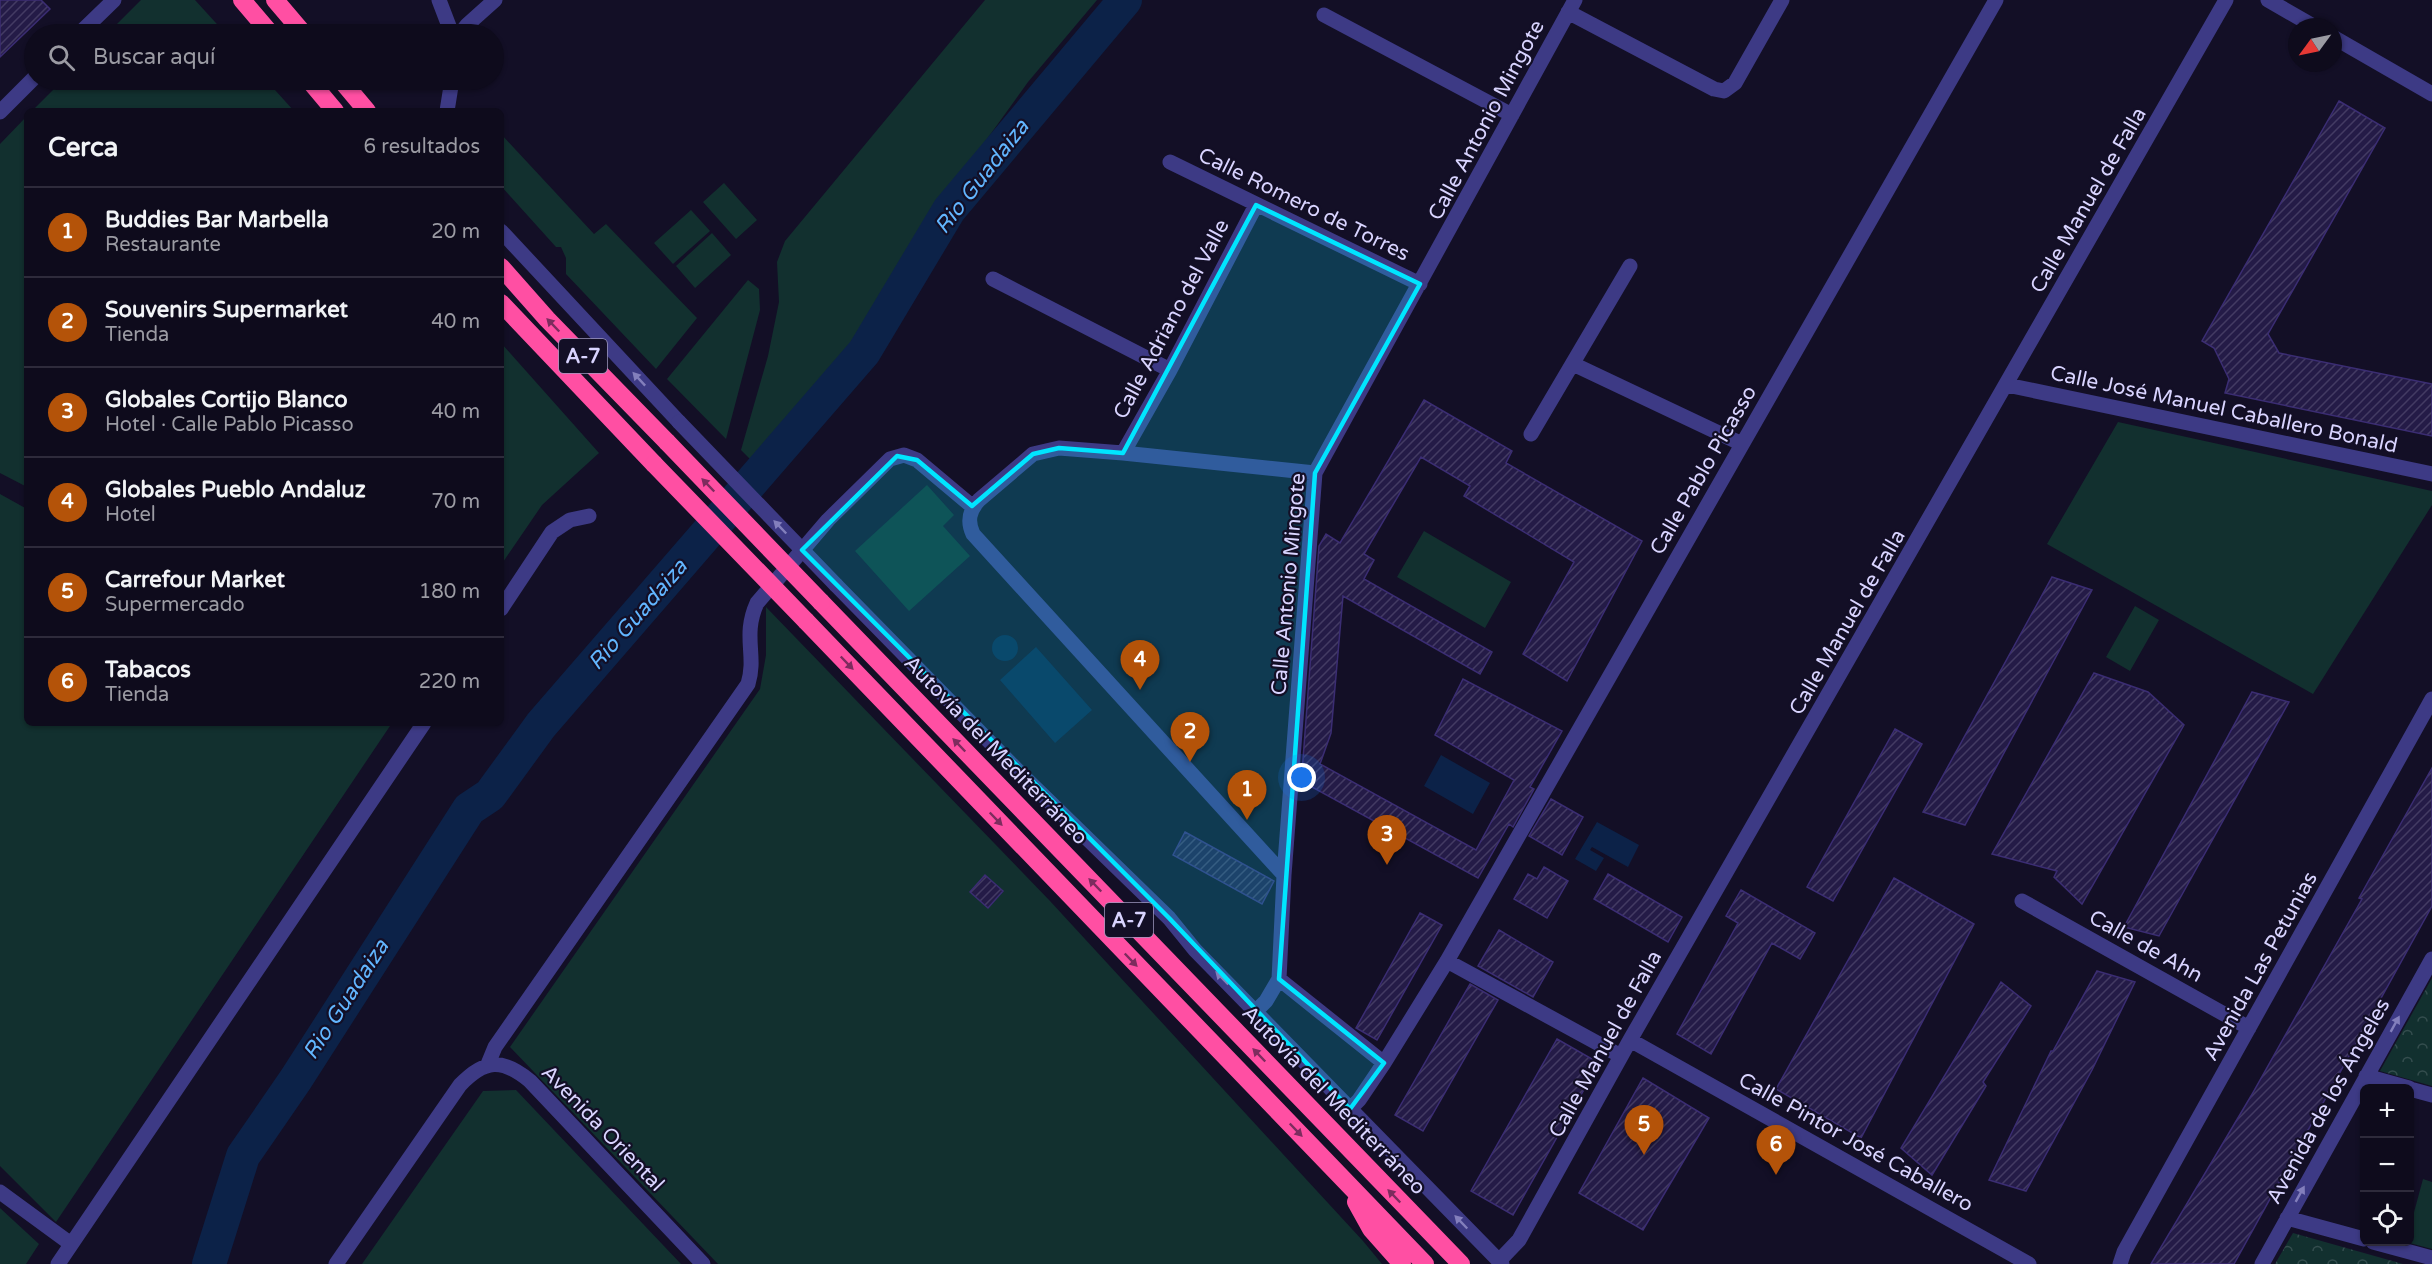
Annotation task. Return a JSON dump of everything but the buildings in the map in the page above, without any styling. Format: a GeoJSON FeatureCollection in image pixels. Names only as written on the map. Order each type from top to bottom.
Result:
{"type":"FeatureCollection","features":[{"type":"Feature","properties":{"kind":"highway"},"geometry":{"type":"LineString","coordinates":[[242,0],[262,24]]}},
{"type":"Feature","properties":{"kind":"highway"},"geometry":{"type":"LineString","coordinates":[[275,0],[295,24]]}},
{"type":"Feature","properties":{"kind":"highway"},"geometry":{"type":"LineString","coordinates":[[317,90],[332,108]]}},
{"type":"Feature","properties":{"kind":"highway"},"geometry":{"type":"LineString","coordinates":[[349,90],[364,108]]}},
{"type":"Feature","properties":{"kind":"highway","name":"Autovía del Mediterráneo"},"geometry":{"type":"LineString","coordinates":[[504,270],[547,319],[1461,1264]]}},
{"type":"Feature","properties":{"kind":"highway","name":"A-7"},"geometry":{"type":"LineString","coordinates":[[504,306],[1425,1264]]}},
{"type":"Feature","properties":{"kind":"highway"},"geometry":{"type":"LineString","coordinates":[[1343,1180],[1371,1229],[1402,1264]]}},
{"type":"Feature","properties":{"kind":"highway"},"geometry":{"type":"LineString","coordinates":[[1435,1238],[1476,1264]]}},
{"type":"Feature","properties":{"kind":"street"},"geometry":{"type":"LineString","coordinates":[[89,24],[114,0]]}},
{"type":"Feature","properties":{"kind":"street"},"geometry":{"type":"LineString","coordinates":[[438,0],[448,24]]}},
{"type":"Feature","properties":{"kind":"street"},"geometry":{"type":"LineString","coordinates":[[468,24],[495,0]]}},
{"type":"Feature","properties":{"kind":"street"},"geometry":{"type":"LineString","coordinates":[[1571,6],[1714,89],[1728,89],[1735,83],[1782,0]]}},
{"type":"Feature","properties":{"kind":"street","name":"Calle Pablo Picasso"},"geometry":{"type":"LineString","coordinates":[[1350,1109],[1384,1064],[1447,961],[1996,0]]}},
{"type":"Feature","properties":{"kind":"street","name":"Calle Manuel de Falla"},"geometry":{"type":"LineString","coordinates":[[1501,1262],[1519,1240],[1630,1040],[2226,0]]}},
{"type":"Feature","properties":{"kind":"street"},"geometry":{"type":"LineString","coordinates":[[2268,0],[2299,18]]}},
{"type":"Feature","properties":{"kind":"street","name":"Calle Antonio Mingote"},"geometry":{"type":"LineString","coordinates":[[1255,1012],[1266,1001],[1278,979],[1284,875],[1316,474],[1571,6]]}},
{"type":"Feature","properties":{"kind":"street"},"geometry":{"type":"LineString","coordinates":[[1324,15],[1512,116]]}},
{"type":"Feature","properties":{"kind":"street"},"geometry":{"type":"LineString","coordinates":[[2342,42],[2432,94]]}},
{"type":"Feature","properties":{"kind":"street"},"geometry":{"type":"LineString","coordinates":[[0,112],[24,88]]}},
{"type":"Feature","properties":{"kind":"street"},"geometry":{"type":"LineString","coordinates":[[447,108],[450,90]]}},
{"type":"Feature","properties":{"kind":"street","name":"Calle Romero de Torres"},"geometry":{"type":"LineString","coordinates":[[1170,162],[1420,284]]}},
{"type":"Feature","properties":{"kind":"street","name":"Calle Adriano del Valle"},"geometry":{"type":"LineString","coordinates":[[1123,453],[1170,370],[1256,205]]}},
{"type":"Feature","properties":{"kind":"street"},"geometry":{"type":"LineString","coordinates":[[504,234],[679,422],[836,585],[1024,777],[1169,918],[1195,950],[1501,1262]]}},
{"type":"Feature","properties":{"kind":"street"},"geometry":{"type":"LineString","coordinates":[[1531,434],[1630,266]]}},
{"type":"Feature","properties":{"kind":"street"},"geometry":{"type":"LineString","coordinates":[[993,279],[1170,370]]}},
{"type":"Feature","properties":{"kind":"street"},"geometry":{"type":"LineString","coordinates":[[1573,364],[1742,444]]}},
{"type":"Feature","properties":{"kind":"street","name":"Calle José Manuel Caballero Bonald"},"geometry":{"type":"LineString","coordinates":[[2007,385],[2432,474]]}},
{"type":"Feature","properties":{"kind":"street"},"geometry":{"type":"LineString","coordinates":[[1284,875],[973,534],[969,519],[973,507],[1032,454],[1059,448],[1316,474]]}},
{"type":"Feature","properties":{"kind":"street"},"geometry":{"type":"LineString","coordinates":[[336,1264],[460,1085],[473,1072],[488,1064],[495,1047],[748,684],[751,673],[748,632],[750,617],[756,603],[828,520],[890,459],[904,455],[917,459],[973,507]]}},
{"type":"Feature","properties":{"kind":"street"},"geometry":{"type":"LineString","coordinates":[[504,604],[552,532],[570,520],[589,516]]}},
{"type":"Feature","properties":{"kind":"street","name":"Avenida Las Petunias"},"geometry":{"type":"LineString","coordinates":[[2108,1264],[2118,1255],[2122,1258],[2432,699]]}},
{"type":"Feature","properties":{"kind":"street"},"geometry":{"type":"LineString","coordinates":[[57,1264],[422,726]]}},
{"type":"Feature","properties":{"kind":"street","name":"Calle de Ahn"},"geometry":{"type":"LineString","coordinates":[[2022,901],[2249,1028]]}},
{"type":"Feature","properties":{"kind":"street","name":"Avenida de los Ángeles"},"geometry":{"type":"LineString","coordinates":[[2262,1264],[2432,959]]}},
{"type":"Feature","properties":{"kind":"street"},"geometry":{"type":"LineString","coordinates":[[1447,961],[1621,1056]]}},
{"type":"Feature","properties":{"kind":"street"},"geometry":{"type":"LineString","coordinates":[[1278,979],[1384,1064]]}},
{"type":"Feature","properties":{"kind":"street","name":"Calle Pintor José Caballero"},"geometry":{"type":"LineString","coordinates":[[1630,1040],[2029,1264]]}},
{"type":"Feature","properties":{"kind":"street","name":"Avenida Oriental"},"geometry":{"type":"LineString","coordinates":[[488,1064],[511,1068],[530,1081],[704,1264]]}},
{"type":"Feature","properties":{"kind":"street"},"geometry":{"type":"LineString","coordinates":[[2366,1076],[2392,1084]]}},
{"type":"Feature","properties":{"kind":"street"},"geometry":{"type":"LineString","coordinates":[[2414,1090],[2432,1095]]}},
{"type":"Feature","properties":{"kind":"street"},"geometry":{"type":"LineString","coordinates":[[0,1192],[71,1244]]}},
{"type":"Feature","properties":{"kind":"street"},"geometry":{"type":"LineString","coordinates":[[2287,1218],[2360,1238]]}},
{"type":"Feature","properties":{"kind":"street"},"geometry":{"type":"LineString","coordinates":[[2388,1246],[2432,1258]]}},
{"type":"Feature","properties":{"kind":"highlighted area"},"geometry":{"type":"Polygon","coordinates":[[[1256,205],[1420,284],[1315,473],[1279,979],[1384,1063],[1350,1109],[1169,918],[802,550],[897,456],[917,460],[972,506],[1033,454],[1059,448],[1123,453],[1256,205]]]}},
{"type":"Feature","properties":{"kind":"green space"},"geometry":{"type":"Polygon","coordinates":[[[141,0],[195,0],[217,24],[117,24],[141,0]]]}},
{"type":"Feature","properties":{"kind":"green space"},"geometry":{"type":"Polygon","coordinates":[[[985,0],[1097,0],[1028,82],[951,189],[897,286],[843,364],[755,464],[741,450],[768,356],[779,302],[777,262],[785,241],[985,0]]]}},
{"type":"Feature","properties":{"kind":"green space"},"geometry":{"type":"Polygon","coordinates":[[[53,90],[275,90],[291,108],[35,108],[53,90]]]}},
{"type":"Feature","properties":{"kind":"green space"},"geometry":{"type":"Polygon","coordinates":[[[24,119],[24,485],[0,473],[0,144],[24,119]]]}},
{"type":"Feature","properties":{"kind":"green space"},"geometry":{"type":"Polygon","coordinates":[[[504,137],[594,234],[606,224],[697,318],[656,369],[566,274],[566,258],[561,247],[556,247],[504,189],[504,137]]]}},
{"type":"Feature","properties":{"kind":"green space"},"geometry":{"type":"Polygon","coordinates":[[[724,183],[757,220],[736,239],[703,202],[724,183]]]}},
{"type":"Feature","properties":{"kind":"green space"},"geometry":{"type":"Polygon","coordinates":[[[691,210],[710,231],[673,264],[654,243],[691,210]]]}},
{"type":"Feature","properties":{"kind":"green space"},"geometry":{"type":"Polygon","coordinates":[[[712,233],[731,255],[695,288],[676,266],[712,233]]]}},
{"type":"Feature","properties":{"kind":"green space"},"geometry":{"type":"Polygon","coordinates":[[[748,280],[759,289],[760,310],[726,439],[667,379],[748,280]]]}},
{"type":"Feature","properties":{"kind":"green space"},"geometry":{"type":"Polygon","coordinates":[[[504,346],[599,453],[542,505],[504,561],[504,346]]]}},
{"type":"Feature","properties":{"kind":"green space"},"geometry":{"type":"Polygon","coordinates":[[[2118,422],[2432,491],[2432,505],[2313,694],[2047,544],[2118,422]]]}},
{"type":"Feature","properties":{"kind":"green space"},"geometry":{"type":"Polygon","coordinates":[[[927,485],[954,515],[943,526],[970,556],[909,611],[855,551],[927,485]]]}},
{"type":"Feature","properties":{"kind":"green space"},"geometry":{"type":"Polygon","coordinates":[[[0,494],[24,507],[24,726],[390,726],[56,1222],[0,1166],[0,494]]]}},
{"type":"Feature","properties":{"kind":"green space"},"geometry":{"type":"Polygon","coordinates":[[[1424,531],[1511,582],[1485,628],[1397,577],[1424,531]]]}},
{"type":"Feature","properties":{"kind":"green space"},"geometry":{"type":"Polygon","coordinates":[[[2135,606],[2159,620],[2130,671],[2106,657],[2135,606]]]}},
{"type":"Feature","properties":{"kind":"green space"},"geometry":{"type":"Polygon","coordinates":[[[766,607],[1050,901],[1382,1264],[718,1264],[510,1047],[760,689],[766,655],[766,607]]]}},
{"type":"Feature","properties":{"kind":"green space"},"geometry":{"type":"Polygon","coordinates":[[[2432,978],[2432,1086],[2380,1071],[2432,978]]]}},
{"type":"Feature","properties":{"kind":"green space"},"geometry":{"type":"Polygon","coordinates":[[[516,1090],[681,1264],[362,1264],[483,1091],[516,1090]]]}},
{"type":"Feature","properties":{"kind":"green space"},"geometry":{"type":"Polygon","coordinates":[[[2423,1179],[2432,1182],[2432,1249],[2414,1244],[2414,1212],[2423,1179]]]}},
{"type":"Feature","properties":{"kind":"green space"},"geometry":{"type":"Polygon","coordinates":[[[0,1208],[39,1244],[26,1264],[0,1264],[0,1208]]]}},
{"type":"Feature","properties":{"kind":"green space"},"geometry":{"type":"Polygon","coordinates":[[[2293,1233],[2403,1264],[2275,1264],[2293,1233]]]}},
{"type":"Feature","properties":{"kind":"water"},"geometry":{"type":"Polygon","coordinates":[[[1005,635],[1014,639],[1018,648],[1014,657],[1005,661],[996,657],[992,648],[996,639],[1005,635]]]}},
{"type":"Feature","properties":{"kind":"water"},"geometry":{"type":"Polygon","coordinates":[[[1036,647],[1092,710],[1055,743],[1000,680],[1036,647]]]}},
{"type":"Feature","properties":{"kind":"water"},"geometry":{"type":"Polygon","coordinates":[[[1441,755],[1490,783],[1473,814],[1424,786],[1441,755]]]}},
{"type":"Feature","properties":{"kind":"water"},"geometry":{"type":"Polygon","coordinates":[[[1597,822],[1639,845],[1628,867],[1592,847],[1590,850],[1604,858],[1596,871],[1575,859],[1597,822]]]}},
{"type":"Feature","properties":{"kind":"waterway","name":"Rio Guadaiza"},"geometry":{"type":"LineString","coordinates":[[209,1264],[243,1156],[296,1079],[469,809],[490,795],[541,725],[864,352],[949,210],[1125,0]]}},
{"type":"Feature","properties":{"kind":"place","name":"Globales Pueblo Andaluz"},"geometry":{"type":"Point","coordinates":[1140,690]}},
{"type":"Feature","properties":{"kind":"place","name":"Souvenirs Supermarket"},"geometry":{"type":"Point","coordinates":[1190,762]}},
{"type":"Feature","properties":{"kind":"place","name":"Buddies Bar Marbella"},"geometry":{"type":"Point","coordinates":[1247,820]}},
{"type":"Feature","properties":{"kind":"place","name":"Globales Cortijo Blanco"},"geometry":{"type":"Point","coordinates":[1387,865]}},
{"type":"Feature","properties":{"kind":"place","name":"Carrefour Market"},"geometry":{"type":"Point","coordinates":[1644,1155]}},
{"type":"Feature","properties":{"kind":"place","name":"Tabacos"},"geometry":{"type":"Point","coordinates":[1776,1175]}}]}
